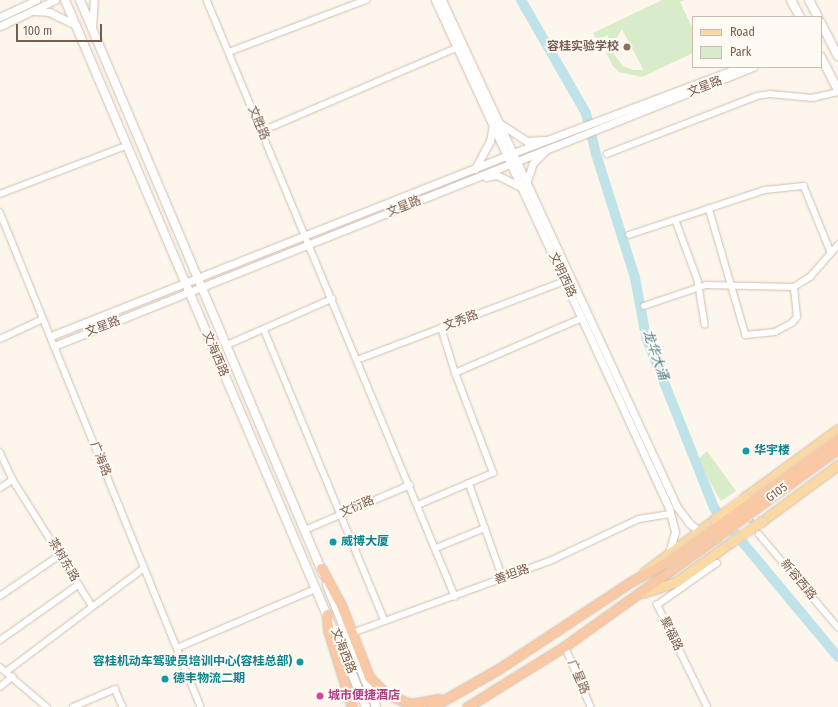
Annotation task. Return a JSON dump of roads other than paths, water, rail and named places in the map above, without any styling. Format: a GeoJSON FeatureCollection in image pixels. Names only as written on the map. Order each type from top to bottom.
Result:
{"type":"FeatureCollection","features":[{"type":"Feature","properties":{"kind":"highway","name":"G105"},"geometry":{"type":"LineString","coordinates":[[432,707],[554,634],[669,557],[838,439]]}},
{"type":"Feature","properties":{"kind":"highway","name":"G105"},"geometry":{"type":"LineString","coordinates":[[467,707],[565,646],[642,593],[838,449]]}},
{"type":"Feature","properties":{"kind":"highway"},"geometry":{"type":"LineString","coordinates":[[321,568],[352,633],[369,677],[384,693],[410,704],[451,697]]}},
{"type":"Feature","properties":{"kind":"highway"},"geometry":{"type":"LineString","coordinates":[[327,614],[328,630],[352,707]]}},
{"type":"Feature","properties":{"kind":"main road","name":"文海西路"},"geometry":{"type":"LineString","coordinates":[[65,0],[366,707]]}},
{"type":"Feature","properties":{"kind":"main road","name":"文海西路"},"geometry":{"type":"LineString","coordinates":[[80,0],[200,279],[321,568],[376,707]]}},
{"type":"Feature","properties":{"kind":"main road"},"geometry":{"type":"LineString","coordinates":[[791,0],[799,16]]}},
{"type":"Feature","properties":{"kind":"main road"},"geometry":{"type":"LineString","coordinates":[[809,0],[817,16]]}},
{"type":"Feature","properties":{"kind":"main road"},"geometry":{"type":"LineString","coordinates":[[822,25],[838,56]]}},
{"type":"Feature","properties":{"kind":"main road"},"geometry":{"type":"LineString","coordinates":[[822,59],[838,91]]}},
{"type":"Feature","properties":{"kind":"main road"},"geometry":{"type":"LineString","coordinates":[[669,557],[699,531],[838,429]]}},
{"type":"Feature","properties":{"kind":"main road"},"geometry":{"type":"LineString","coordinates":[[642,593],[676,582],[838,465]]}},
{"type":"Feature","properties":{"kind":"street"},"geometry":{"type":"LineString","coordinates":[[0,26],[56,0]]}},
{"type":"Feature","properties":{"kind":"street"},"geometry":{"type":"LineString","coordinates":[[92,29],[94,0]]}},
{"type":"Feature","properties":{"kind":"street","name":"文胜路"},"geometry":{"type":"LineString","coordinates":[[207,0],[455,596]]}},
{"type":"Feature","properties":{"kind":"street"},"geometry":{"type":"LineString","coordinates":[[229,52],[366,0]]}},
{"type":"Feature","properties":{"kind":"street","name":"文明西路"},"geometry":{"type":"LineString","coordinates":[[435,0],[512,158],[565,281],[670,514],[675,538],[669,557]]}},
{"type":"Feature","properties":{"kind":"street","name":"文明西路"},"geometry":{"type":"LineString","coordinates":[[442,0],[495,123]]}},
{"type":"Feature","properties":{"kind":"street"},"geometry":{"type":"LineString","coordinates":[[0,17],[33,1]]}},
{"type":"Feature","properties":{"kind":"street"},"geometry":{"type":"LineString","coordinates":[[32,11],[49,12],[76,25]]}},
{"type":"Feature","properties":{"kind":"street"},"geometry":{"type":"LineString","coordinates":[[262,131],[458,48]]}},
{"type":"Feature","properties":{"kind":"street"},"geometry":{"type":"LineString","coordinates":[[590,129],[738,68]]}},
{"type":"Feature","properties":{"kind":"street","name":"文星路"},"geometry":{"type":"LineString","coordinates":[[50,336],[186,283],[200,279],[305,236],[475,170],[548,148],[590,129],[750,68]]}},
{"type":"Feature","properties":{"kind":"street"},"geometry":{"type":"LineString","coordinates":[[607,154],[757,96],[770,94],[812,98],[838,91]]}},
{"type":"Feature","properties":{"kind":"street"},"geometry":{"type":"LineString","coordinates":[[475,170],[490,141],[495,123],[511,133],[527,140],[550,140]]}},
{"type":"Feature","properties":{"kind":"street","name":"文星路"},"geometry":{"type":"LineString","coordinates":[[54,346],[478,178],[512,158],[550,140],[590,129]]}},
{"type":"Feature","properties":{"kind":"street"},"geometry":{"type":"LineString","coordinates":[[0,194],[128,146]]}},
{"type":"Feature","properties":{"kind":"street"},"geometry":{"type":"LineString","coordinates":[[478,178],[497,175],[524,186],[533,163],[548,148]]}},
{"type":"Feature","properties":{"kind":"street","name":"文明西路"},"geometry":{"type":"LineString","coordinates":[[524,186],[677,507],[689,523],[699,531]]}},
{"type":"Feature","properties":{"kind":"street"},"geometry":{"type":"LineString","coordinates":[[629,235],[765,190],[804,186],[831,252]]}},
{"type":"Feature","properties":{"kind":"street"},"geometry":{"type":"LineString","coordinates":[[709,208],[732,285],[743,330],[748,336],[775,332],[792,324],[797,317],[794,287]]}},
{"type":"Feature","properties":{"kind":"street","name":"广海路"},"geometry":{"type":"LineString","coordinates":[[0,212],[201,707]]}},
{"type":"Feature","properties":{"kind":"street"},"geometry":{"type":"LineString","coordinates":[[676,220],[699,286],[705,324]]}},
{"type":"Feature","properties":{"kind":"street"},"geometry":{"type":"LineString","coordinates":[[644,306],[699,286],[732,285],[794,287],[810,277],[838,245]]}},
{"type":"Feature","properties":{"kind":"street","name":"文秀路"},"geometry":{"type":"LineString","coordinates":[[358,360],[565,281]]}},
{"type":"Feature","properties":{"kind":"street"},"geometry":{"type":"LineString","coordinates":[[227,345],[332,299]]}},
{"type":"Feature","properties":{"kind":"street"},"geometry":{"type":"LineString","coordinates":[[455,373],[582,318]]}},
{"type":"Feature","properties":{"kind":"street"},"geometry":{"type":"LineString","coordinates":[[0,339],[44,319]]}},
{"type":"Feature","properties":{"kind":"street"},"geometry":{"type":"LineString","coordinates":[[418,505],[493,473],[455,373],[441,328]]}},
{"type":"Feature","properties":{"kind":"street"},"geometry":{"type":"LineString","coordinates":[[264,329],[385,621]]}},
{"type":"Feature","properties":{"kind":"street","name":"茶树东路"},"geometry":{"type":"LineString","coordinates":[[0,452],[13,480],[79,585],[0,641]]}},
{"type":"Feature","properties":{"kind":"street"},"geometry":{"type":"LineString","coordinates":[[0,488],[13,480]]}},
{"type":"Feature","properties":{"kind":"street"},"geometry":{"type":"LineString","coordinates":[[469,483],[503,578]]}},
{"type":"Feature","properties":{"kind":"street","name":"文衍路"},"geometry":{"type":"LineString","coordinates":[[305,530],[410,485]]}},
{"type":"Feature","properties":{"kind":"street","name":"善坦路"},"geometry":{"type":"LineString","coordinates":[[352,633],[550,561],[639,519],[670,514]]}},
{"type":"Feature","properties":{"kind":"street"},"geometry":{"type":"LineString","coordinates":[[436,548],[485,528]]}},
{"type":"Feature","properties":{"kind":"street","name":"新容西路"},"geometry":{"type":"LineString","coordinates":[[758,534],[838,627]]}},
{"type":"Feature","properties":{"kind":"street"},"geometry":{"type":"LineString","coordinates":[[0,596],[60,556]]}},
{"type":"Feature","properties":{"kind":"street","name":"聚福路"},"geometry":{"type":"LineString","coordinates":[[707,707],[657,605],[717,563]]}},
{"type":"Feature","properties":{"kind":"street"},"geometry":{"type":"LineString","coordinates":[[6,672],[144,568]]}},
{"type":"Feature","properties":{"kind":"street"},"geometry":{"type":"LineString","coordinates":[[79,585],[92,606]]}},
{"type":"Feature","properties":{"kind":"street"},"geometry":{"type":"LineString","coordinates":[[177,648],[315,589]]}},
{"type":"Feature","properties":{"kind":"street","name":"广星路"},"geometry":{"type":"LineString","coordinates":[[565,646],[591,707]]}},
{"type":"Feature","properties":{"kind":"street"},"geometry":{"type":"LineString","coordinates":[[0,667],[47,707]]}},
{"type":"Feature","properties":{"kind":"street"},"geometry":{"type":"LineString","coordinates":[[0,687],[12,678]]}},
{"type":"Feature","properties":{"kind":"street"},"geometry":{"type":"LineString","coordinates":[[73,707],[115,689],[123,707]]}},
{"type":"Feature","properties":{"kind":"waterway","name":"龙华大涌"},"geometry":{"type":"LineString","coordinates":[[521,0],[586,113],[596,154],[635,278],[646,337],[714,508],[838,657]]}},
{"type":"Feature","properties":{"kind":"tunnel"},"geometry":{"type":"LineString","coordinates":[[747,513],[759,534]]}},
{"type":"Feature","properties":{"kind":"place","name":"容桂实验学校"},"geometry":{"type":"Point","coordinates":[627,47]}},
{"type":"Feature","properties":{"kind":"place","name":"华宇楼"},"geometry":{"type":"Point","coordinates":[746,451]}},
{"type":"Feature","properties":{"kind":"place","name":"威博大厦"},"geometry":{"type":"Point","coordinates":[333,542]}},
{"type":"Feature","properties":{"kind":"place","name":"容桂机动车驾驶员培训中心(容桂总部)"},"geometry":{"type":"Point","coordinates":[300,662]}},
{"type":"Feature","properties":{"kind":"place","name":"德丰物流二期"},"geometry":{"type":"Point","coordinates":[165,679]}},
{"type":"Feature","properties":{"kind":"place","name":"城市便捷酒店"},"geometry":{"type":"Point","coordinates":[320,696]}}]}
